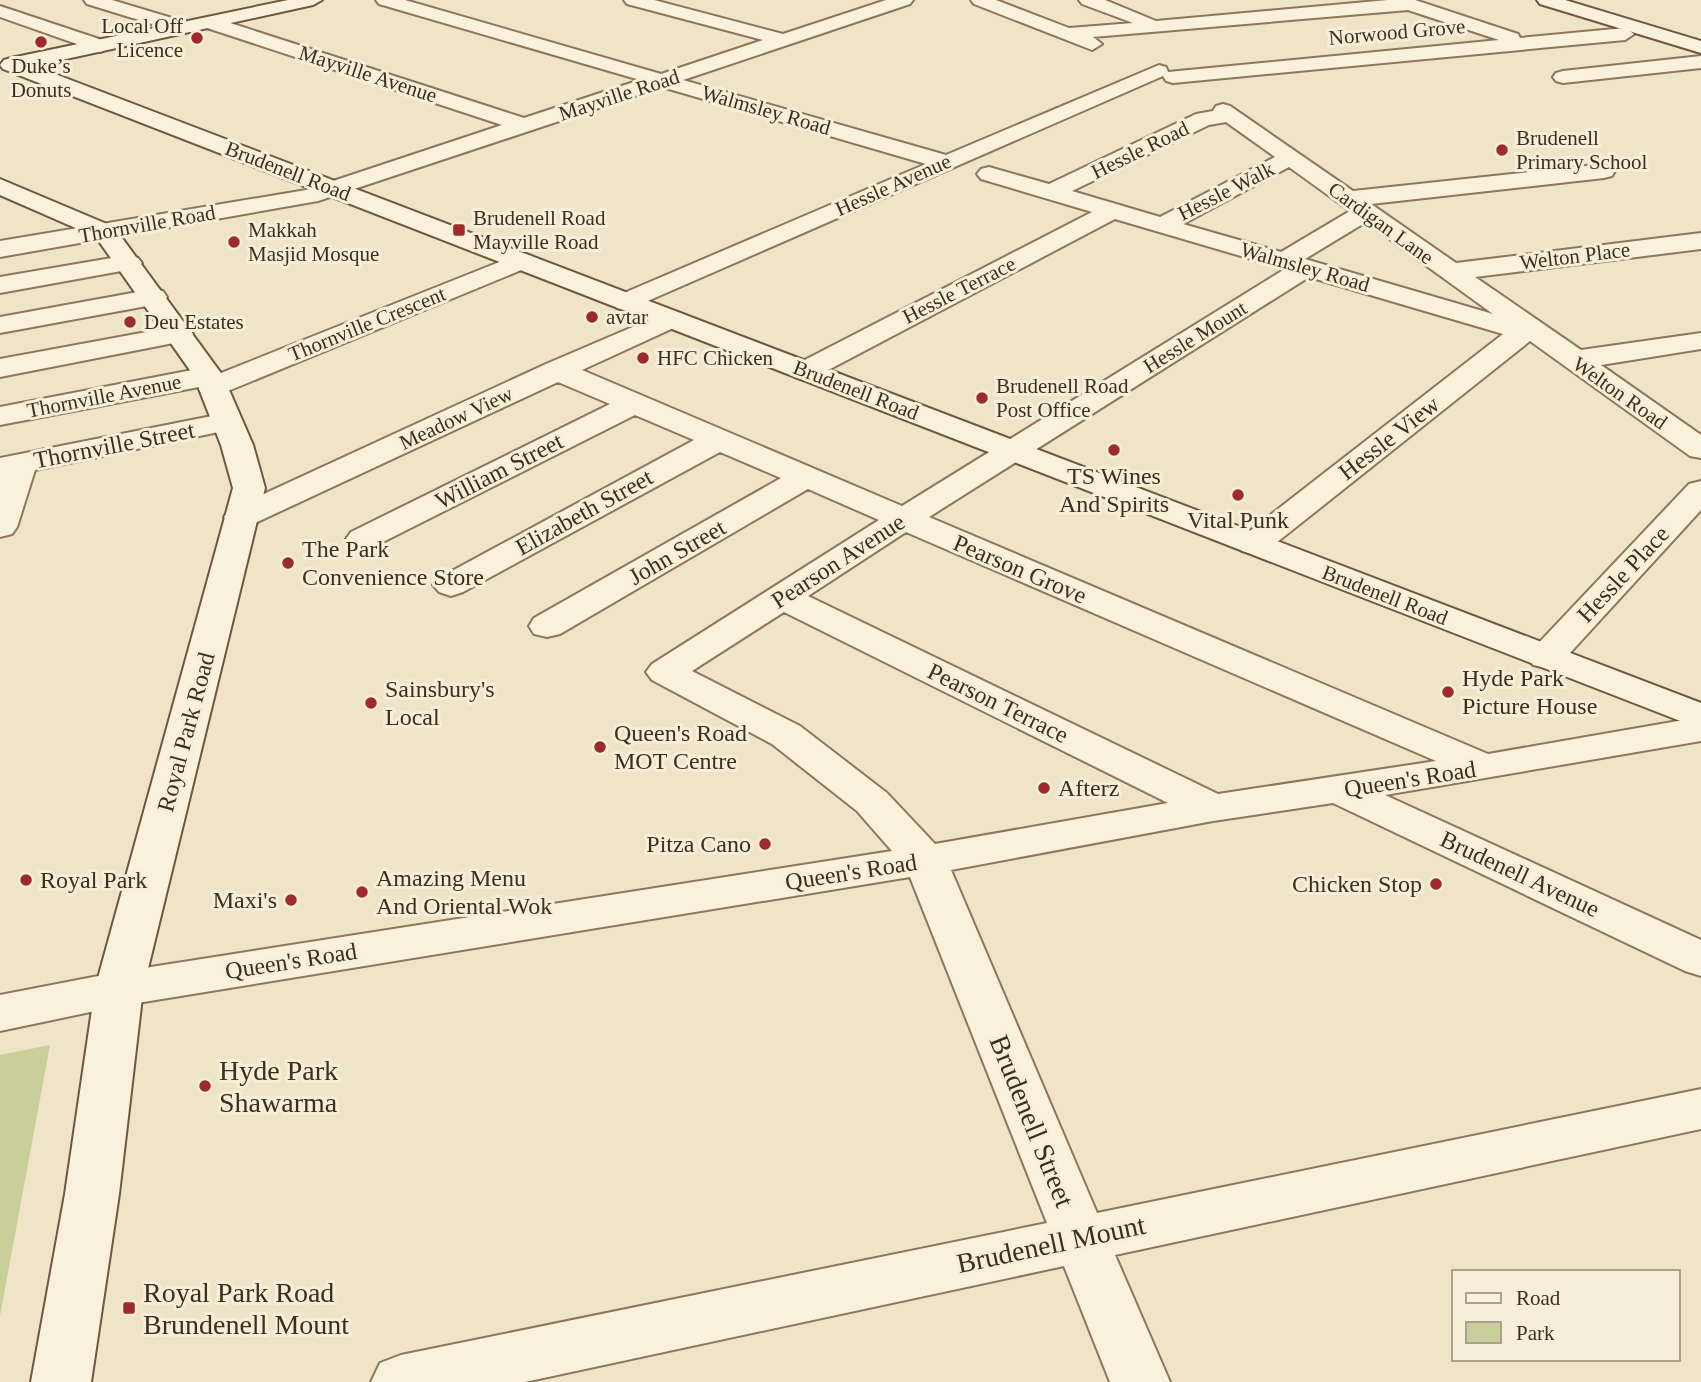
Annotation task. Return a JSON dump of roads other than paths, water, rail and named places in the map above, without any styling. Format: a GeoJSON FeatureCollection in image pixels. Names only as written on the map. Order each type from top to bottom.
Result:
{"type":"FeatureCollection","features":[{"type":"Feature","properties":{"kind":"street"},"geometry":{"type":"LineString","coordinates":[[93,0],[185,29]]}},
{"type":"Feature","properties":{"kind":"street"},"geometry":{"type":"LineString","coordinates":[[217,0],[258,12]]}},
{"type":"Feature","properties":{"kind":"street"},"geometry":{"type":"LineString","coordinates":[[4,64],[185,29],[313,0]]}},
{"type":"Feature","properties":{"kind":"street","name":"Walmsley Road"},"geometry":{"type":"LineString","coordinates":[[385,0],[945,162]]}},
{"type":"Feature","properties":{"kind":"street"},"geometry":{"type":"LineString","coordinates":[[633,0],[784,40]]}},
{"type":"Feature","properties":{"kind":"street"},"geometry":{"type":"LineString","coordinates":[[665,8],[692,0]]}},
{"type":"Feature","properties":{"kind":"street","name":"Mayville Road"},"geometry":{"type":"LineString","coordinates":[[335,189],[904,0]]}},
{"type":"Feature","properties":{"kind":"street"},"geometry":{"type":"LineString","coordinates":[[980,0],[1114,52]]}},
{"type":"Feature","properties":{"kind":"street"},"geometry":{"type":"LineString","coordinates":[[1088,0],[1202,42]]}},
{"type":"Feature","properties":{"kind":"street"},"geometry":{"type":"LineString","coordinates":[[1546,0],[1701,47]]}},
{"type":"Feature","properties":{"kind":"street"},"geometry":{"type":"LineString","coordinates":[[1068,34],[1403,2],[1526,43]]}},
{"type":"Feature","properties":{"kind":"street"},"geometry":{"type":"LineString","coordinates":[[0,11],[101,46]]}},
{"type":"Feature","properties":{"kind":"street","name":"Mayville Avenue"},"geometry":{"type":"LineString","coordinates":[[211,23],[526,126]]}},
{"type":"Feature","properties":{"kind":"street","name":"Norwood Grove"},"geometry":{"type":"LineString","coordinates":[[1166,74],[1625,34]]}},
{"type":"Feature","properties":{"kind":"street"},"geometry":{"type":"LineString","coordinates":[[1235,54],[1268,67]]}},
{"type":"Feature","properties":{"kind":"street","name":"Cardigan Lane"},"geometry":{"type":"LineString","coordinates":[[1136,62],[1166,74],[1222,110],[1532,334]]}},
{"type":"Feature","properties":{"kind":"street"},"geometry":{"type":"LineString","coordinates":[[1563,77],[1701,62]]}},
{"type":"Feature","properties":{"kind":"street","name":"Brudenell Road"},"geometry":{"type":"LineString","coordinates":[[4,64],[1701,716]]}},
{"type":"Feature","properties":{"kind":"street","name":"Hessle Avenue"},"geometry":{"type":"LineString","coordinates":[[627,302],[945,162],[1166,74]]}},
{"type":"Feature","properties":{"kind":"street","name":"Hessle Road"},"geometry":{"type":"LineString","coordinates":[[1052,192],[1222,110]]}},
{"type":"Feature","properties":{"kind":"street","name":"Hessle Walk"},"geometry":{"type":"LineString","coordinates":[[1162,225],[1290,158]]}},
{"type":"Feature","properties":{"kind":"street"},"geometry":{"type":"LineString","coordinates":[[1357,206],[1604,171]]}},
{"type":"Feature","properties":{"kind":"street","name":"Walmsley Road"},"geometry":{"type":"LineString","coordinates":[[989,174],[1532,334]]}},
{"type":"Feature","properties":{"kind":"street","name":"Royal Park Road"},"geometry":{"type":"LineString","coordinates":[[0,186],[105,232],[154,297],[210,381],[237,445],[249,488],[119,989],[92,1194],[61,1382]]}},
{"type":"Feature","properties":{"kind":"street","name":"Thornville Road"},"geometry":{"type":"LineString","coordinates":[[0,249],[290,200],[335,189]]}},
{"type":"Feature","properties":{"kind":"street","name":"Hessle Mount"},"geometry":{"type":"LineString","coordinates":[[1011,450],[1295,264],[1357,206]]}},
{"type":"Feature","properties":{"kind":"street","name":"Hessle Terrace"},"geometry":{"type":"LineString","coordinates":[[805,371],[1114,210]]}},
{"type":"Feature","properties":{"kind":"street","name":"Welton Place"},"geometry":{"type":"LineString","coordinates":[[1449,272],[1701,241]]}},
{"type":"Feature","properties":{"kind":"street","name":"Thornville Crescent"},"geometry":{"type":"LineString","coordinates":[[210,381],[522,261]]}},
{"type":"Feature","properties":{"kind":"street"},"geometry":{"type":"LineString","coordinates":[[0,285],[129,263]]}},
{"type":"Feature","properties":{"kind":"street"},"geometry":{"type":"LineString","coordinates":[[0,325],[154,297]]}},
{"type":"Feature","properties":{"kind":"street","name":"Meadow View"},"geometry":{"type":"LineString","coordinates":[[242,517],[670,318]]}},
{"type":"Feature","properties":{"kind":"street"},"geometry":{"type":"LineString","coordinates":[[0,368],[179,334]]}},
{"type":"Feature","properties":{"kind":"street","name":"Welton Road"},"geometry":{"type":"LineString","coordinates":[[1532,334],[1574,360],[1701,449]]}},
{"type":"Feature","properties":{"kind":"street","name":"Hessle View"},"geometry":{"type":"LineString","coordinates":[[1254,544],[1532,334]]}},
{"type":"Feature","properties":{"kind":"street"},"geometry":{"type":"LineString","coordinates":[[1574,360],[1701,341]]}},
{"type":"Feature","properties":{"kind":"street","name":"Pearson Grove"},"geometry":{"type":"LineString","coordinates":[[556,370],[1483,767]]}},
{"type":"Feature","properties":{"kind":"street","name":"Thornville Avenue"},"geometry":{"type":"LineString","coordinates":[[0,416],[210,381]]}},
{"type":"Feature","properties":{"kind":"street","name":"William Street"},"geometry":{"type":"LineString","coordinates":[[363,539],[634,404]]}},
{"type":"Feature","properties":{"kind":"street","name":"Thornville Street"},"geometry":{"type":"LineString","coordinates":[[11,466],[228,422]]}},
{"type":"Feature","properties":{"kind":"street","name":"Elizabeth Street"},"geometry":{"type":"LineString","coordinates":[[451,585],[718,440]]}},
{"type":"Feature","properties":{"kind":"street","name":"Pearson Avenue"},"geometry":{"type":"LineString","coordinates":[[665,672],[1011,450]]}},
{"type":"Feature","properties":{"kind":"street"},"geometry":{"type":"LineString","coordinates":[[0,527],[11,466]]}},
{"type":"Feature","properties":{"kind":"street","name":"John Street"},"geometry":{"type":"LineString","coordinates":[[547,626],[806,477]]}},
{"type":"Feature","properties":{"kind":"street","name":"Hessle Place"},"geometry":{"type":"LineString","coordinates":[[1546,657],[1701,491]]}},
{"type":"Feature","properties":{"kind":"street","name":"Pearson Terrace"},"geometry":{"type":"LineString","coordinates":[[782,597],[1213,808]]}},
{"type":"Feature","properties":{"kind":"street","name":"Brudenell Street"},"geometry":{"type":"LineString","coordinates":[[665,672],[786,735],[872,802],[925,860],[1140,1382]]}},
{"type":"Feature","properties":{"kind":"street","name":"Queen's Road"},"geometry":{"type":"LineString","coordinates":[[0,1013],[119,989],[925,860],[1213,808],[1483,767],[1701,729]]}},
{"type":"Feature","properties":{"kind":"street","name":"Brudenell Avenue"},"geometry":{"type":"LineString","coordinates":[[1340,790],[1701,959]]}},
{"type":"Feature","properties":{"kind":"street","name":"Brudenell Mount"},"geometry":{"type":"LineString","coordinates":[[401,1382],[1701,1109]]}},
{"type":"Feature","properties":{"kind":"place","name":"Local Off Licence"},"geometry":{"type":"Point","coordinates":[197,38]}},
{"type":"Feature","properties":{"kind":"place","name":"Duke’s Donuts"},"geometry":{"type":"Point","coordinates":[41,42]}},
{"type":"Feature","properties":{"kind":"place","name":"Brudenell Primary School"},"geometry":{"type":"Point","coordinates":[1502,150]}},
{"type":"Feature","properties":{"kind":"place","name":"Brudenell Road Mayville Road"},"geometry":{"type":"Point","coordinates":[459,230]}},
{"type":"Feature","properties":{"kind":"place","name":"Makkah Masjid Mosque"},"geometry":{"type":"Point","coordinates":[234,242]}},
{"type":"Feature","properties":{"kind":"place","name":"avtar"},"geometry":{"type":"Point","coordinates":[592,317]}},
{"type":"Feature","properties":{"kind":"place","name":"Deu Estates"},"geometry":{"type":"Point","coordinates":[130,322]}},
{"type":"Feature","properties":{"kind":"place","name":"HFC Chicken"},"geometry":{"type":"Point","coordinates":[643,358]}},
{"type":"Feature","properties":{"kind":"place","name":"Brudenell Road Post Office"},"geometry":{"type":"Point","coordinates":[982,398]}},
{"type":"Feature","properties":{"kind":"place","name":"TS Wines And Spirits"},"geometry":{"type":"Point","coordinates":[1114,450]}},
{"type":"Feature","properties":{"kind":"place","name":"Vital Punk"},"geometry":{"type":"Point","coordinates":[1238,495]}},
{"type":"Feature","properties":{"kind":"place","name":"The Park Convenience Store"},"geometry":{"type":"Point","coordinates":[288,563]}},
{"type":"Feature","properties":{"kind":"place","name":"Hyde Park Picture House"},"geometry":{"type":"Point","coordinates":[1448,692]}},
{"type":"Feature","properties":{"kind":"place","name":"Sainsbury's Local"},"geometry":{"type":"Point","coordinates":[371,703]}},
{"type":"Feature","properties":{"kind":"place","name":"Queen's Road MOT Centre"},"geometry":{"type":"Point","coordinates":[600,747]}},
{"type":"Feature","properties":{"kind":"place","name":"Afterz"},"geometry":{"type":"Point","coordinates":[1044,788]}},
{"type":"Feature","properties":{"kind":"place","name":"Pitza Cano"},"geometry":{"type":"Point","coordinates":[765,844]}},
{"type":"Feature","properties":{"kind":"place","name":"Royal Park"},"geometry":{"type":"Point","coordinates":[26,880]}},
{"type":"Feature","properties":{"kind":"place","name":"Chicken Stop"},"geometry":{"type":"Point","coordinates":[1436,884]}},
{"type":"Feature","properties":{"kind":"place","name":"Amazing Menu And Oriental Wok"},"geometry":{"type":"Point","coordinates":[362,892]}},
{"type":"Feature","properties":{"kind":"place","name":"Maxi's"},"geometry":{"type":"Point","coordinates":[291,900]}},
{"type":"Feature","properties":{"kind":"place","name":"Hyde Park Shawarma"},"geometry":{"type":"Point","coordinates":[205,1086]}},
{"type":"Feature","properties":{"kind":"place","name":"Royal Park Road Brundenell Mount"},"geometry":{"type":"Point","coordinates":[129,1308]}}]}
